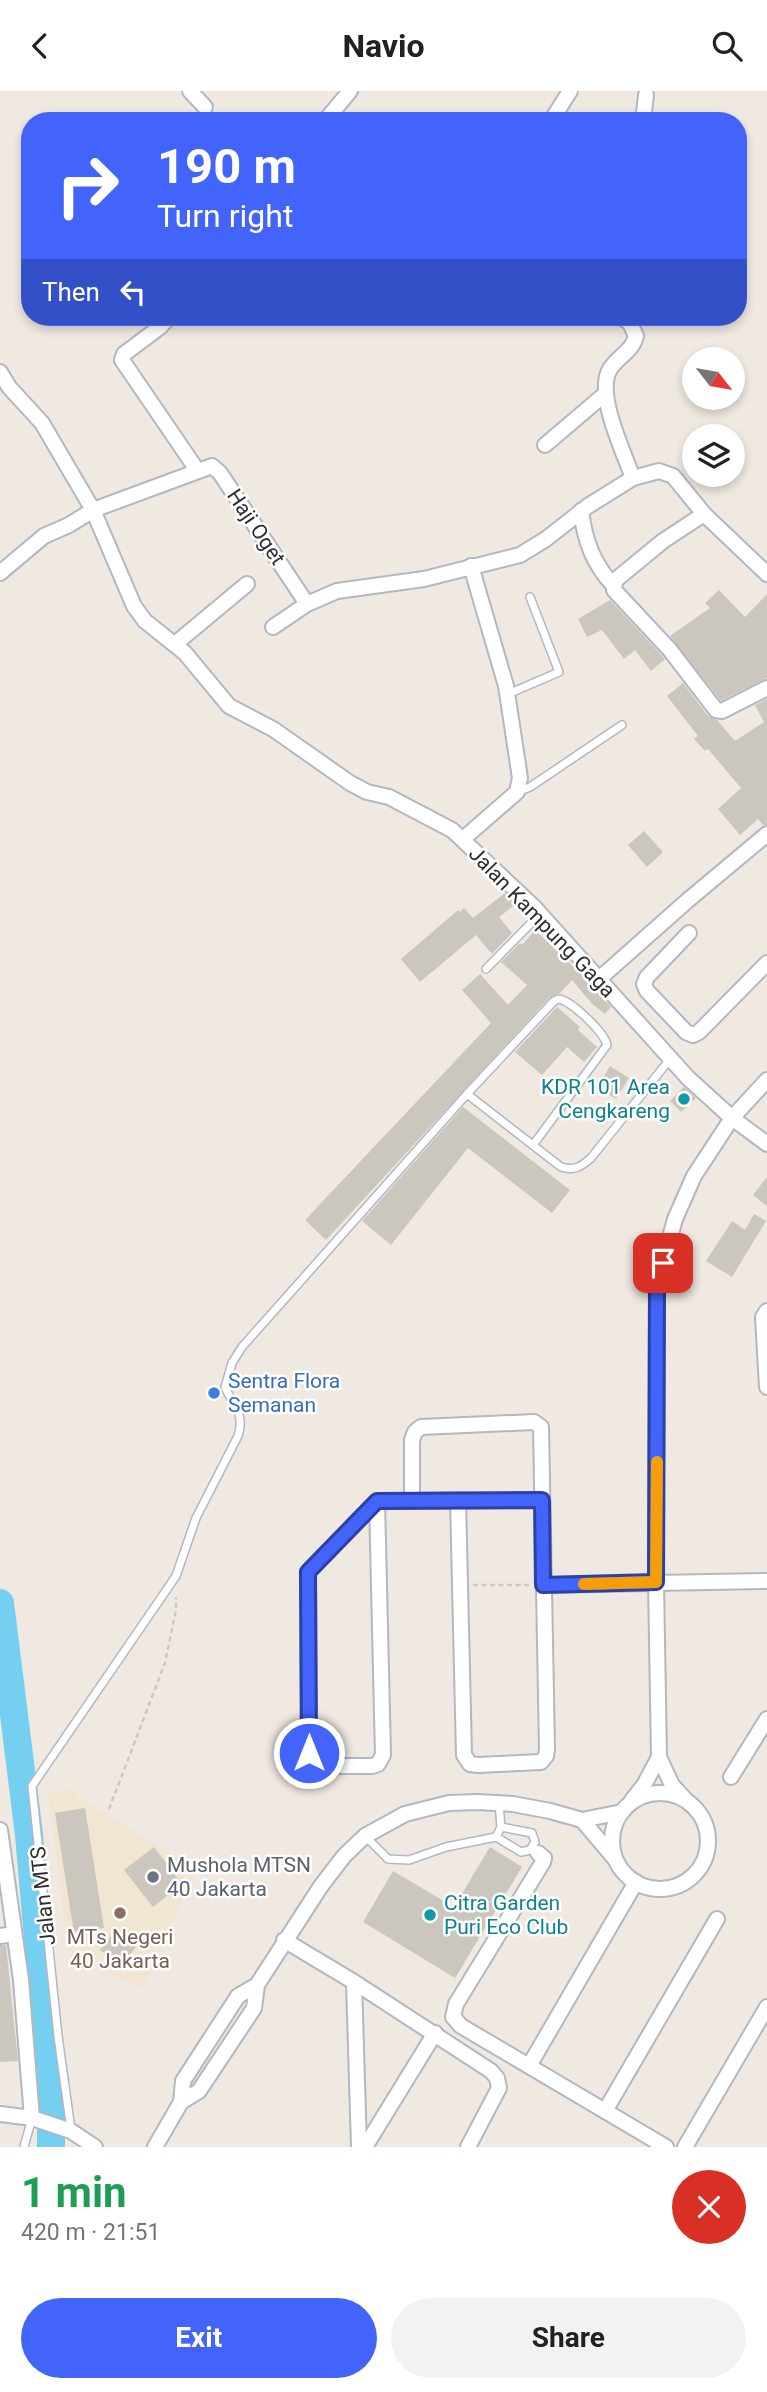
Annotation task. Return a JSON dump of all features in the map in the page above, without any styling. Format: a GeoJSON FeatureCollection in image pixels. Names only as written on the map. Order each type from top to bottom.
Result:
{"type":"FeatureCollection","features":[{"type":"Feature","properties":{"kind":"street"},"geometry":{"type":"LineString","coordinates":[[190,91],[205,107]]}},
{"type":"Feature","properties":{"kind":"street"},"geometry":{"type":"LineString","coordinates":[[332,112],[350,91]]}},
{"type":"Feature","properties":{"kind":"street"},"geometry":{"type":"LineString","coordinates":[[557,112],[570,91]]}},
{"type":"Feature","properties":{"kind":"street"},"geometry":{"type":"LineString","coordinates":[[644,112],[646,95]]}},
{"type":"Feature","properties":{"kind":"street"},"geometry":{"type":"LineString","coordinates":[[0,573],[44,536],[69,526],[93,510],[160,487],[197,470],[122,360],[124,353],[161,326]]}},
{"type":"Feature","properties":{"kind":"street"},"geometry":{"type":"LineString","coordinates":[[631,326],[636,336],[634,344],[608,371],[605,394],[633,478]]}},
{"type":"Feature","properties":{"kind":"street","name":"Jalan Kampung Gaga"},"geometry":{"type":"LineString","coordinates":[[0,372],[4,385],[43,423],[93,510],[134,606],[145,621],[175,644],[234,710],[273,729],[350,783],[367,792],[389,797],[452,830],[463,839],[540,914],[670,1059],[732,1118],[767,1144]]}},
{"type":"Feature","properties":{"kind":"street"},"geometry":{"type":"LineString","coordinates":[[545,445],[605,394]]}},
{"type":"Feature","properties":{"kind":"street","name":"Haji Oget"},"geometry":{"type":"LineString","coordinates":[[197,470],[212,466],[220,473],[307,604]]}},
{"type":"Feature","properties":{"kind":"street"},"geometry":{"type":"LineString","coordinates":[[273,627],[307,604],[337,591],[424,579],[520,555],[633,478],[659,471],[669,473],[704,513],[767,574]]}},
{"type":"Feature","properties":{"kind":"street"},"geometry":{"type":"LineString","coordinates":[[582,511],[590,552],[603,575],[614,586],[617,594],[670,650],[716,710],[722,711],[767,688]]}},
{"type":"Feature","properties":{"kind":"street"},"geometry":{"type":"LineString","coordinates":[[614,586],[618,578],[663,541],[704,513]]}},
{"type":"Feature","properties":{"kind":"street"},"geometry":{"type":"LineString","coordinates":[[463,839],[517,792],[520,778],[508,694],[471,566]]}},
{"type":"Feature","properties":{"kind":"street"},"geometry":{"type":"LineString","coordinates":[[175,644],[247,584]]}},
{"type":"Feature","properties":{"kind":"street"},"geometry":{"type":"LineString","coordinates":[[599,979],[767,834]]}},
{"type":"Feature","properties":{"kind":"street"},"geometry":{"type":"LineString","coordinates":[[689,933],[647,977],[644,984],[647,991],[686,1032],[693,1035],[767,963]]}},
{"type":"Feature","properties":{"kind":"street"},"geometry":{"type":"LineString","coordinates":[[582,1820],[627,1876],[636,1882],[654,1888],[674,1887],[691,1877],[703,1861],[708,1841],[707,1831],[699,1813],[672,1784],[659,1757],[656,1582],[657,1284],[675,1219],[694,1176],[732,1118],[767,1080]]}},
{"type":"Feature","properties":{"kind":"street"},"geometry":{"type":"LineString","coordinates":[[767,1311],[763,1317],[767,1387]]}},
{"type":"Feature","properties":{"kind":"street"},"geometry":{"type":"LineString","coordinates":[[412,1500],[412,1443],[414,1434],[419,1429],[427,1426],[534,1422],[540,1425],[546,1756],[538,1762],[478,1765],[470,1764],[464,1755],[458,1500]]}},
{"type":"Feature","properties":{"kind":"street"},"geometry":{"type":"LineString","coordinates":[[377,1501],[383,1755],[378,1764],[372,1766],[318,1766],[312,1763],[309,1753],[308,1572],[377,1501],[542,1500]]}},
{"type":"Feature","properties":{"kind":"street"},"geometry":{"type":"LineString","coordinates":[[543,1585],[767,1581]]}},
{"type":"Feature","properties":{"kind":"street"},"geometry":{"type":"LineString","coordinates":[[731,1777],[767,1719]]}},
{"type":"Feature","properties":{"kind":"street"},"geometry":{"type":"LineString","coordinates":[[615,1860],[613,1829],[625,1808],[644,1785],[659,1757]]}},
{"type":"Feature","properties":{"kind":"street"},"geometry":{"type":"LineString","coordinates":[[155,2147],[181,2102],[199,2091],[254,2008],[257,1985],[284,1940],[333,1869],[365,1836],[393,1819],[422,1808],[461,1802],[499,1803],[550,1811],[582,1820],[625,1808],[646,1795],[659,1793],[685,1799]]}},
{"type":"Feature","properties":{"kind":"street"},"geometry":{"type":"LineString","coordinates":[[0,1830],[7,1935],[26,2032],[33,2119]]}},
{"type":"Feature","properties":{"kind":"street"},"geometry":{"type":"LineString","coordinates":[[538,1853],[544,1858],[543,1862],[456,2004],[453,2017],[461,2026],[666,2147]]}},
{"type":"Feature","properties":{"kind":"street"},"geometry":{"type":"LineString","coordinates":[[529,2066],[636,1882]]}},
{"type":"Feature","properties":{"kind":"street"},"geometry":{"type":"LineString","coordinates":[[605,2111],[717,1919]]}},
{"type":"Feature","properties":{"kind":"street"},"geometry":{"type":"LineString","coordinates":[[284,1940],[435,2033],[491,2071],[497,2078],[499,2088],[468,2147]]}},
{"type":"Feature","properties":{"kind":"street"},"geometry":{"type":"LineString","coordinates":[[354,1982],[359,2147]]}},
{"type":"Feature","properties":{"kind":"street"},"geometry":{"type":"LineString","coordinates":[[685,2147],[767,2007]]}},
{"type":"Feature","properties":{"kind":"street"},"geometry":{"type":"LineString","coordinates":[[365,2147],[435,2033]]}},
{"type":"Feature","properties":{"kind":"street"},"geometry":{"type":"LineString","coordinates":[[0,2114],[33,2119],[71,2131],[95,2147]]}},
{"type":"Feature","properties":{"kind":"lane"},"geometry":{"type":"LineString","coordinates":[[508,694],[559,672],[530,597]]}},
{"type":"Feature","properties":{"kind":"lane"},"geometry":{"type":"LineString","coordinates":[[517,792],[530,787],[622,725]]}},
{"type":"Feature","properties":{"kind":"lane"},"geometry":{"type":"LineString","coordinates":[[486,969],[540,914]]}},
{"type":"Feature","properties":{"kind":"lane"},"geometry":{"type":"LineString","coordinates":[[176,1576],[196,1518],[242,1425],[241,1416],[225,1387],[232,1363],[242,1347],[467,1094],[558,999],[567,1001],[604,1035],[607,1045],[533,1145]]}},
{"type":"Feature","properties":{"kind":"lane"},"geometry":{"type":"LineString","coordinates":[[467,1094],[561,1167],[570,1170],[582,1167],[670,1059]]}},
{"type":"Feature","properties":{"kind":"lane","name":"Jalan MTS"},"geometry":{"type":"LineString","coordinates":[[71,2131],[58,2036],[32,1786],[176,1576]]}},
{"type":"Feature","properties":{"kind":"lane"},"geometry":{"type":"LineString","coordinates":[[496,1837],[501,1827],[499,1803]]}},
{"type":"Feature","properties":{"kind":"lane"},"geometry":{"type":"LineString","coordinates":[[365,1836],[388,1859],[398,1861],[409,1860],[446,1847],[496,1837],[521,1852],[530,1850],[535,1842],[532,1833],[501,1827]]}},
{"type":"Feature","properties":{"kind":"lane"},"geometry":{"type":"LineString","coordinates":[[23,2147],[33,2119]]}},
{"type":"Feature","properties":{"kind":"path"},"geometry":{"type":"LineString","coordinates":[[109,1809],[165,1663],[176,1610],[176,1576]]}},
{"type":"Feature","properties":{"kind":"path"},"geometry":{"type":"LineString","coordinates":[[460,1585],[543,1585]]}},
{"type":"Feature","properties":{"kind":"shaded area","name":"MTs Negeri 40 Jakarta"},"geometry":{"type":"Polygon","coordinates":[[[74,1789],[76,1796],[196,1869],[143,1988],[69,1956],[48,1792],[74,1789]]]}},
{"type":"Feature","properties":{"kind":"building"},"geometry":{"type":"Polygon","coordinates":[[[719,590],[745,617],[767,594],[767,678],[721,701],[670,636],[710,608],[705,603],[719,590]]]}},
{"type":"Feature","properties":{"kind":"building"},"geometry":{"type":"Polygon","coordinates":[[[610,600],[665,659],[651,671],[635,650],[624,659],[602,630],[587,637],[578,619],[610,600]]]}},
{"type":"Feature","properties":{"kind":"building"},"geometry":{"type":"Polygon","coordinates":[[[683,683],[708,716],[717,720],[735,741],[764,722],[755,705],[767,699],[767,825],[763,825],[758,819],[740,835],[718,809],[741,788],[708,749],[705,751],[694,739],[698,736],[667,696],[683,683]]]}},
{"type":"Feature","properties":{"kind":"building"},"geometry":{"type":"Polygon","coordinates":[[[644,831],[663,852],[647,867],[628,845],[644,831]]]}},
{"type":"Feature","properties":{"kind":"building"},"geometry":{"type":"Polygon","coordinates":[[[505,893],[516,904],[499,917],[512,933],[492,954],[476,935],[420,982],[401,959],[458,910],[460,912],[464,908],[473,918],[505,893]]]}},
{"type":"Feature","properties":{"kind":"building"},"geometry":{"type":"Polygon","coordinates":[[[535,930],[611,1007],[605,1014],[592,1004],[572,980],[560,993],[549,998],[326,1240],[305,1220],[491,1023],[462,990],[480,974],[508,1005],[527,985],[501,962],[535,930]]]}},
{"type":"Feature","properties":{"kind":"building"},"geometry":{"type":"Polygon","coordinates":[[[557,1007],[580,1027],[578,1030],[597,1047],[584,1062],[567,1047],[542,1075],[515,1052],[557,1007]]]}},
{"type":"Feature","properties":{"kind":"building"},"geometry":{"type":"Polygon","coordinates":[[[610,1066],[629,1078],[616,1099],[598,1087],[610,1066]]]}},
{"type":"Feature","properties":{"kind":"building","name":"KDR 101 Area Cengkareng"},"geometry":{"type":"Polygon","coordinates":[[[684,1087],[696,1098],[681,1112],[670,1101],[684,1087]]]}},
{"type":"Feature","properties":{"kind":"building"},"geometry":{"type":"Polygon","coordinates":[[[463,1107],[570,1190],[552,1213],[468,1148],[391,1245],[362,1221],[463,1107]]]}},
{"type":"Feature","properties":{"kind":"building"},"geometry":{"type":"Polygon","coordinates":[[[767,1177],[767,1206],[753,1195],[767,1177]]]}},
{"type":"Feature","properties":{"kind":"building"},"geometry":{"type":"Polygon","coordinates":[[[754,1214],[766,1221],[732,1277],[706,1261],[732,1221],[745,1230],[754,1214]]]}},
{"type":"Feature","properties":{"kind":"building"},"geometry":{"type":"Polygon","coordinates":[[[85,1808],[104,1928],[74,1933],[55,1813],[85,1808]]]}},
{"type":"Feature","properties":{"kind":"building","name":"Mushola MTSN 40 Jakarta"},"geometry":{"type":"Polygon","coordinates":[[[154,1847],[182,1884],[153,1907],[124,1870],[154,1847]]]}},
{"type":"Feature","properties":{"kind":"building","name":"Citra Garden Puri Eco Club"},"geometry":{"type":"Polygon","coordinates":[[[490,1847],[522,1867],[455,1978],[363,1922],[393,1871],[454,1907],[490,1847]]]}},
{"type":"Feature","properties":{"kind":"building"},"geometry":{"type":"Polygon","coordinates":[[[117,1928],[138,1944],[121,1966],[100,1950],[117,1928]]]}},
{"type":"Feature","properties":{"kind":"building"},"geometry":{"type":"Polygon","coordinates":[[[0,1945],[6,1945],[18,2061],[0,2062],[0,1945]]]}},
{"type":"Feature","properties":{"kind":"waterway"},"geometry":{"type":"LineString","coordinates":[[0,1603],[29,1835],[51,2087],[51,2147]]}},
{"type":"Feature","properties":{"kind":"slow traffic"},"geometry":{"type":"LineString","coordinates":[[584,1584],[656,1582],[657,1462]]}},
{"type":"Feature","properties":{"kind":"place","name":"KDR 101 Area Cengkareng"},"geometry":{"type":"Point","coordinates":[684,1099]}},
{"type":"Feature","properties":{"kind":"place","name":"Sentra Flora Semanan"},"geometry":{"type":"Point","coordinates":[214,1393]}},
{"type":"Feature","properties":{"kind":"place","name":"Mushola MTSN 40 Jakarta"},"geometry":{"type":"Point","coordinates":[153,1877]}},
{"type":"Feature","properties":{"kind":"place","name":"MTs Negeri 40 Jakarta"},"geometry":{"type":"Point","coordinates":[120,1913]}},
{"type":"Feature","properties":{"kind":"place","name":"Citra Garden Puri Eco Club"},"geometry":{"type":"Point","coordinates":[430,1915]}},
{"type":"Feature","properties":{"kind":"route"},"geometry":{"type":"LineString","coordinates":[[309,1753],[308,1572],[377,1501],[542,1500],[543,1585],[656,1582],[657,1284],[663,1263]]}}]}
